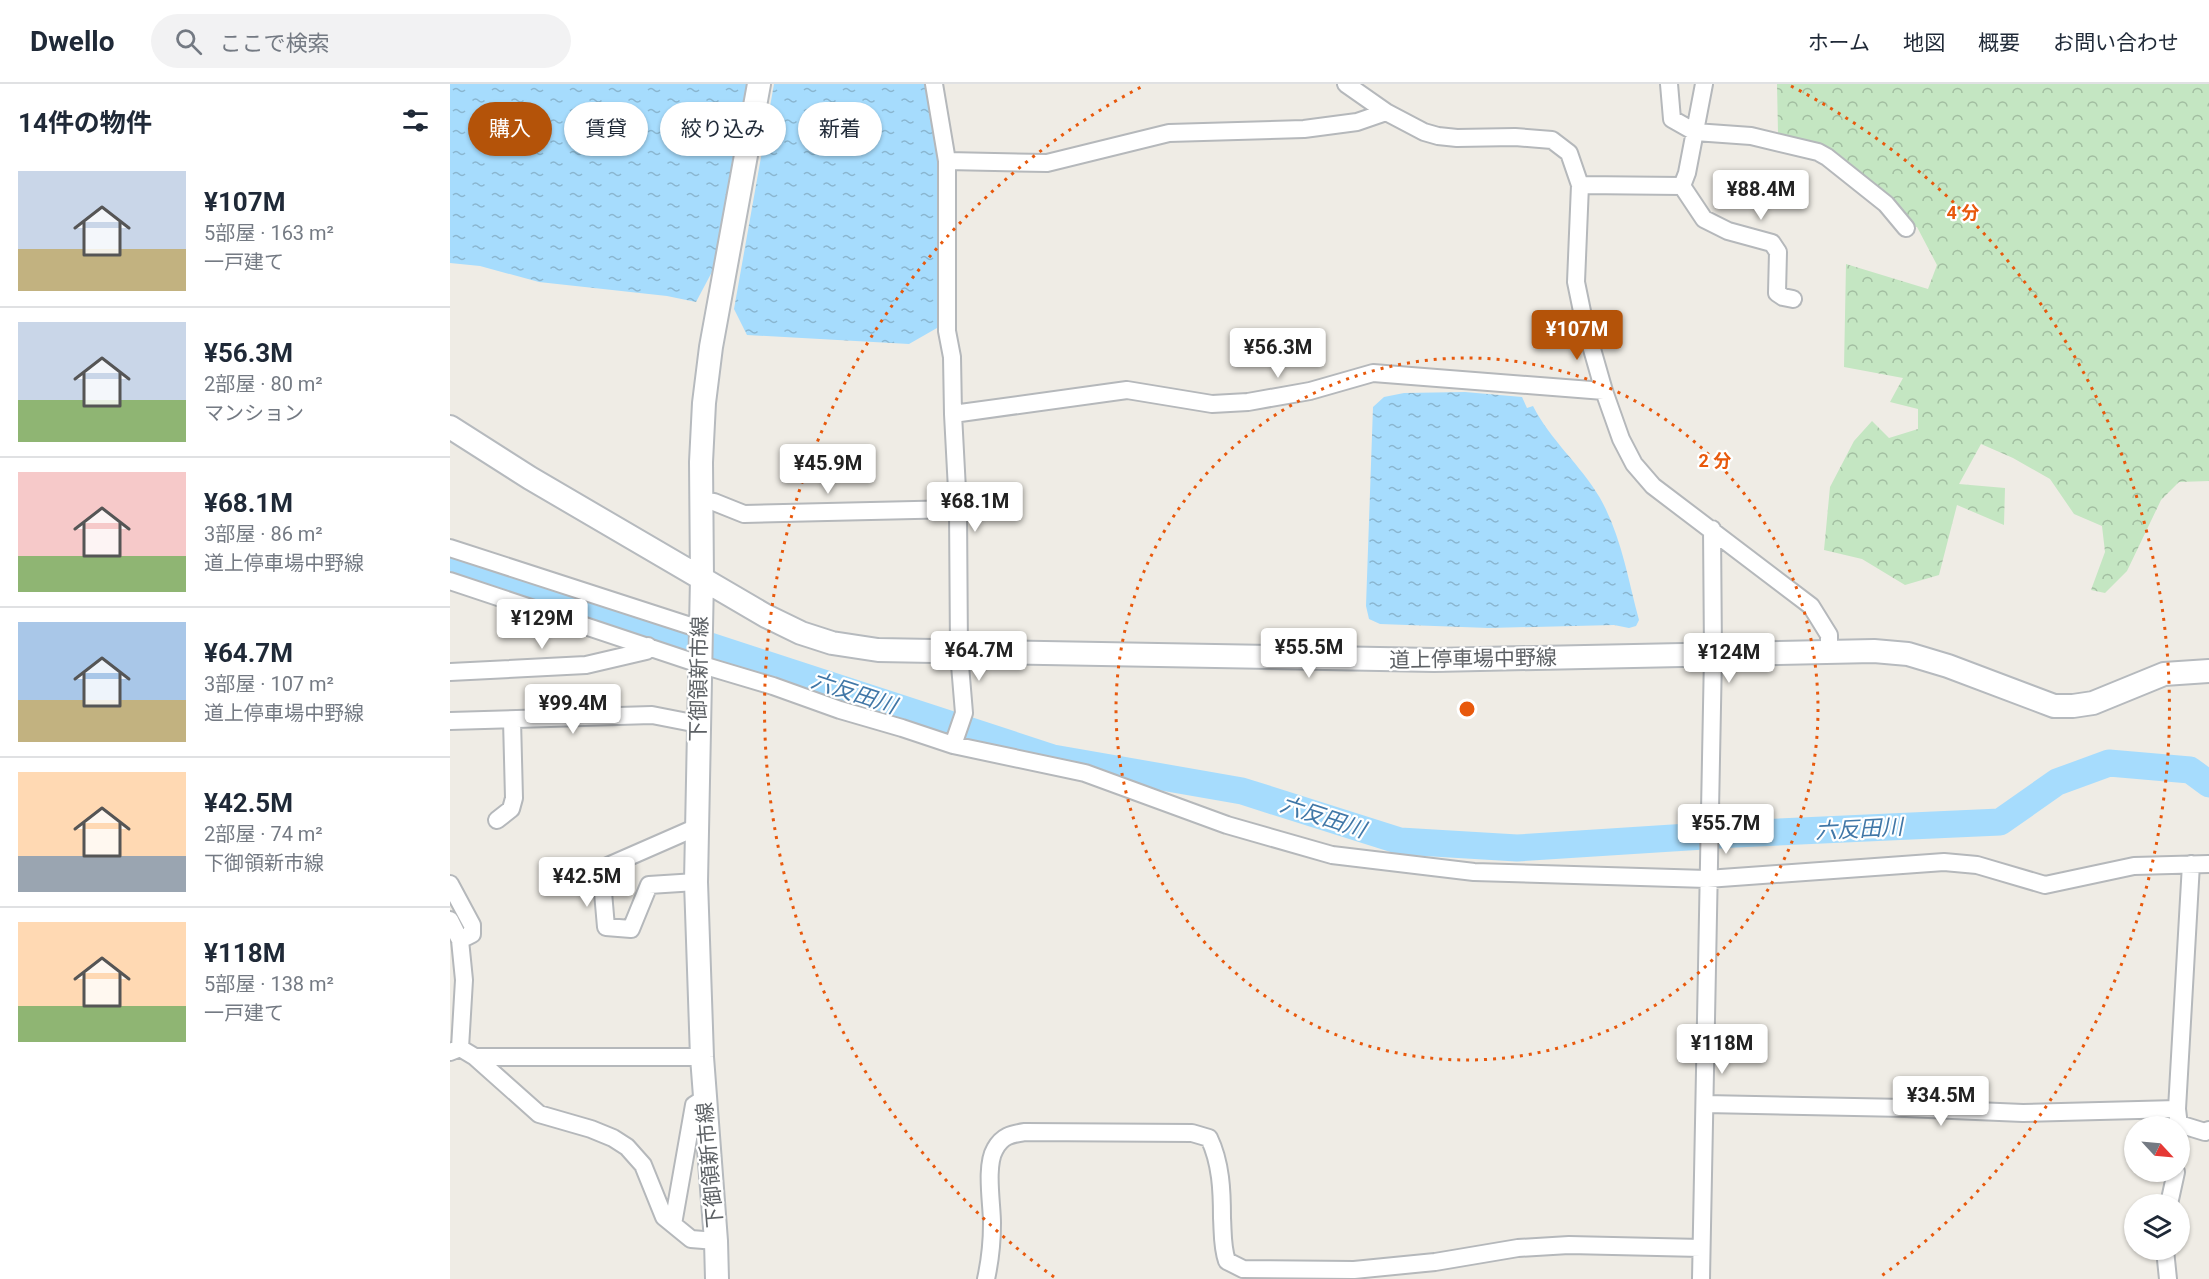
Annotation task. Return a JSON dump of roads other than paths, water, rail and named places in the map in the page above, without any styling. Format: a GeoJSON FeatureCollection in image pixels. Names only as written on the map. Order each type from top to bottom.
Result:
{"type":"FeatureCollection","features":[{"type":"Feature","properties":{"kind":"main road","name":"下御領新市線"},"geometry":{"type":"LineString","coordinates":[[717,1279],[702,1057],[696,882],[702,578],[700,501],[704,403],[711,347],[759,84]]}},
{"type":"Feature","properties":{"kind":"main road","name":"道上停車場中野線"},"geometry":{"type":"LineString","coordinates":[[450,427],[530,478],[766,616],[801,633],[832,643],[878,650],[1434,660],[1829,651],[1908,654],[1948,666],[2054,706],[2093,703],[2164,674],[2209,671]]}},
{"type":"Feature","properties":{"kind":"street"},"geometry":{"type":"LineString","coordinates":[[934,84],[947,161],[947,330],[952,357],[952,414],[958,509],[959,653],[964,713],[953,745]]}},
{"type":"Feature","properties":{"kind":"street"},"geometry":{"type":"LineString","coordinates":[[1346,84],[1386,112],[1424,132],[1457,138],[1515,137],[1552,140],[1569,153],[1580,184],[1576,282],[1584,321],[1604,391],[1621,439],[1634,464],[1653,486],[1811,606],[1829,635],[1829,651]]}},
{"type":"Feature","properties":{"kind":"street"},"geometry":{"type":"LineString","coordinates":[[1669,84],[1672,119],[1695,132],[1751,136],[1818,152],[1886,204],[1906,228]]}},
{"type":"Feature","properties":{"kind":"street"},"geometry":{"type":"LineString","coordinates":[[1682,186],[1687,173],[1704,84]]}},
{"type":"Feature","properties":{"kind":"street"},"geometry":{"type":"LineString","coordinates":[[947,161],[1047,164],[1169,133],[1304,129],[1357,122],[1386,112]]}},
{"type":"Feature","properties":{"kind":"street"},"geometry":{"type":"LineString","coordinates":[[1580,184],[1682,186]]}},
{"type":"Feature","properties":{"kind":"street"},"geometry":{"type":"LineString","coordinates":[[1682,186],[1704,219],[1728,231],[1773,243],[1778,252],[1777,293],[1793,299]]}},
{"type":"Feature","properties":{"kind":"street"},"geometry":{"type":"LineString","coordinates":[[952,414],[1127,390],[1212,404],[1248,402],[1310,391],[1373,373],[1604,391]]}},
{"type":"Feature","properties":{"kind":"street"},"geometry":{"type":"LineString","coordinates":[[700,501],[714,502],[744,514],[958,509]]}},
{"type":"Feature","properties":{"kind":"street"},"geometry":{"type":"LineString","coordinates":[[1701,1279],[1713,655],[1712,529]]}},
{"type":"Feature","properties":{"kind":"street"},"geometry":{"type":"LineString","coordinates":[[450,548],[700,631]]}},
{"type":"Feature","properties":{"kind":"street"},"geometry":{"type":"LineString","coordinates":[[450,581],[648,646],[699,660],[953,745],[1085,773],[1227,825],[1332,855],[1474,872],[1708,875],[1944,862],[1977,865],[2045,885],[2134,866],[2209,864]]}},
{"type":"Feature","properties":{"kind":"street"},"geometry":{"type":"LineString","coordinates":[[450,672],[586,665],[646,651],[648,646]]}},
{"type":"Feature","properties":{"kind":"street"},"geometry":{"type":"LineString","coordinates":[[450,721],[652,715],[698,724]]}},
{"type":"Feature","properties":{"kind":"street"},"geometry":{"type":"LineString","coordinates":[[497,820],[511,809],[514,798],[512,720]]}},
{"type":"Feature","properties":{"kind":"street"},"geometry":{"type":"LineString","coordinates":[[696,882],[649,885],[631,929],[606,927],[601,869],[697,827]]}},
{"type":"Feature","properties":{"kind":"street"},"geometry":{"type":"LineString","coordinates":[[2179,1116],[2191,864]]}},
{"type":"Feature","properties":{"kind":"street"},"geometry":{"type":"LineString","coordinates":[[450,884],[472,925],[472,934],[460,940]]}},
{"type":"Feature","properties":{"kind":"street"},"geometry":{"type":"LineString","coordinates":[[450,920],[460,940],[464,980],[455,1050],[475,1057],[702,1057]]}},
{"type":"Feature","properties":{"kind":"street"},"geometry":{"type":"LineString","coordinates":[[475,1057],[539,1114],[591,1129],[614,1138],[627,1147],[643,1165],[664,1218],[691,1239],[716,1241]]}},
{"type":"Feature","properties":{"kind":"street"},"geometry":{"type":"LineString","coordinates":[[673,1224],[694,1105],[705,1098]]}},
{"type":"Feature","properties":{"kind":"street"},"geometry":{"type":"LineString","coordinates":[[1705,1104],[1905,1108],[2124,1118]]}},
{"type":"Feature","properties":{"kind":"street"},"geometry":{"type":"LineString","coordinates":[[2190,1125],[2205,1132],[2209,1130]]}},
{"type":"Feature","properties":{"kind":"street"},"geometry":{"type":"LineString","coordinates":[[986,1279],[992,1223],[990,1180],[993,1152],[1002,1139],[1025,1132],[1192,1132],[1209,1138],[1216,1152],[1222,1187],[1223,1250],[1227,1261],[1243,1269],[1354,1270],[1435,1262],[1518,1248],[1569,1245],[1701,1248]]}},
{"type":"Feature","properties":{"kind":"street"},"geometry":{"type":"LineString","coordinates":[[2166,1260],[2168,1279]]}},
{"type":"Feature","properties":{"kind":"water"},"geometry":{"type":"Polygon","coordinates":[[[450,84],[747,84],[744,102],[660,102],[660,156],[734,156],[713,270],[696,302],[667,296],[539,282],[480,266],[450,263],[450,84]]]}},
{"type":"Feature","properties":{"kind":"water"},"geometry":{"type":"Polygon","coordinates":[[[774,84],[926,84],[941,167],[937,328],[909,344],[747,335],[734,309],[761,156],[786,156],[786,102],[771,102],[774,84]]]}},
{"type":"Feature","properties":{"kind":"water"},"geometry":{"type":"Polygon","coordinates":[[[1465,392],[1522,397],[1527,408],[1533,406],[1548,430],[1584,474],[1600,498],[1619,542],[1639,620],[1636,626],[1629,628],[1614,625],[1489,628],[1380,624],[1369,619],[1366,606],[1373,407],[1384,397],[1404,393],[1465,392]]]}},
{"type":"Feature","properties":{"kind":"waterway","name":"六反田川"},"geometry":{"type":"LineString","coordinates":[[450,561],[1053,758],[1242,791],[1400,841],[1517,848],[1735,834],[2000,822],[2057,782],[2109,763],[2190,770],[2209,784]]}}]}
